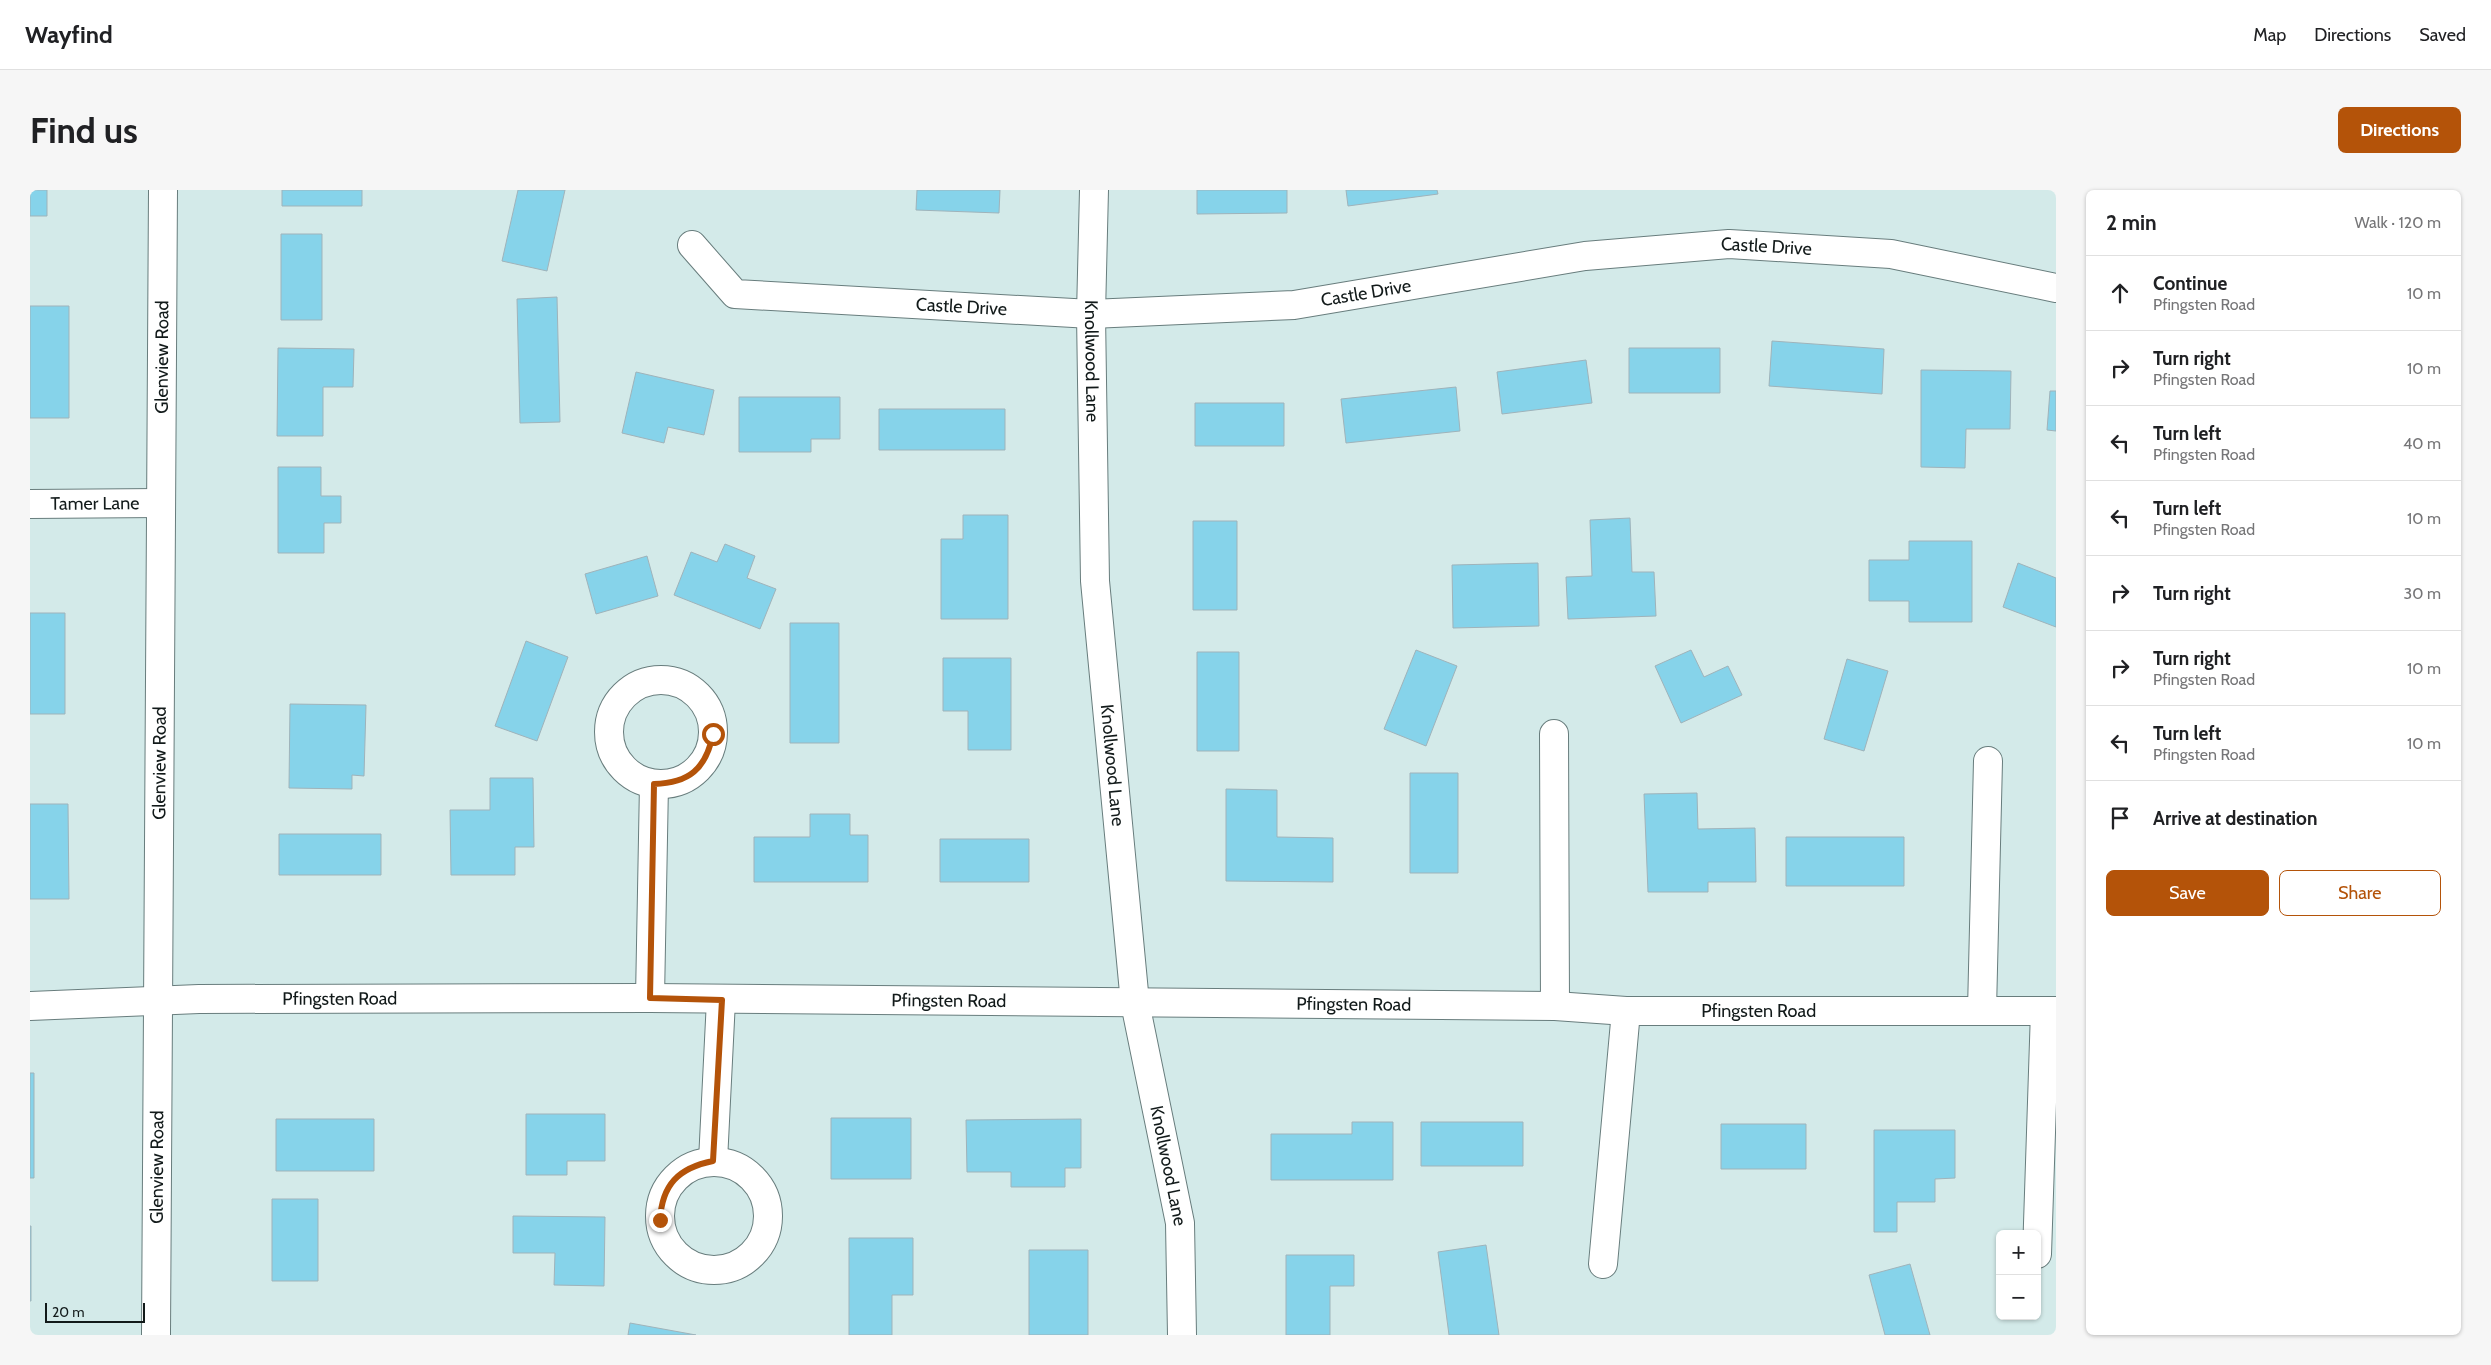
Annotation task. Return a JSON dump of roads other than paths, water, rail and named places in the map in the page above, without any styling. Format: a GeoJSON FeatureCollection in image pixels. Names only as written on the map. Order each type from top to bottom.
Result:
{"type":"FeatureCollection","features":[{"type":"Feature","properties":{"kind":"street","name":"Glenview Road"},"geometry":{"type":"LineString","coordinates":[[156,1335],[162,558],[160,503],[164,190]]}},
{"type":"Feature","properties":{"kind":"street","name":"Knollwood Lane"},"geometry":{"type":"LineString","coordinates":[[1094,190],[1091,314],[1095,581],[1135,1003],[1180,1223],[1182,1335]]}},
{"type":"Feature","properties":{"kind":"street","name":"Castle Drive"},"geometry":{"type":"LineString","coordinates":[[692,245],[735,294],[1091,314],[1294,305],[1585,256],[1729,244],[1890,254],[2056,288]]}},
{"type":"Feature","properties":{"kind":"street","name":"Tamer Lane"},"geometry":{"type":"LineString","coordinates":[[30,504],[160,503]]}},
{"type":"Feature","properties":{"kind":"street"},"geometry":{"type":"LineString","coordinates":[[1554,734],[1554,1006]]}},
{"type":"Feature","properties":{"kind":"street"},"geometry":{"type":"LineString","coordinates":[[1982,1010],[1988,761]]}},
{"type":"Feature","properties":{"kind":"street"},"geometry":{"type":"LineString","coordinates":[[650,998],[654,784]]}},
{"type":"Feature","properties":{"kind":"street","name":"Pfingsten Road"},"geometry":{"type":"LineString","coordinates":[[30,1006],[200,999],[650,998],[1554,1006],[1626,1011],[2051,1011]]}},
{"type":"Feature","properties":{"kind":"street"},"geometry":{"type":"LineString","coordinates":[[713,1161],[722,1000]]}},
{"type":"Feature","properties":{"kind":"street"},"geometry":{"type":"LineString","coordinates":[[1603,1264],[1626,1011]]}},
{"type":"Feature","properties":{"kind":"street"},"geometry":{"type":"LineString","coordinates":[[2038,1230],[2051,1011]]}}]}
